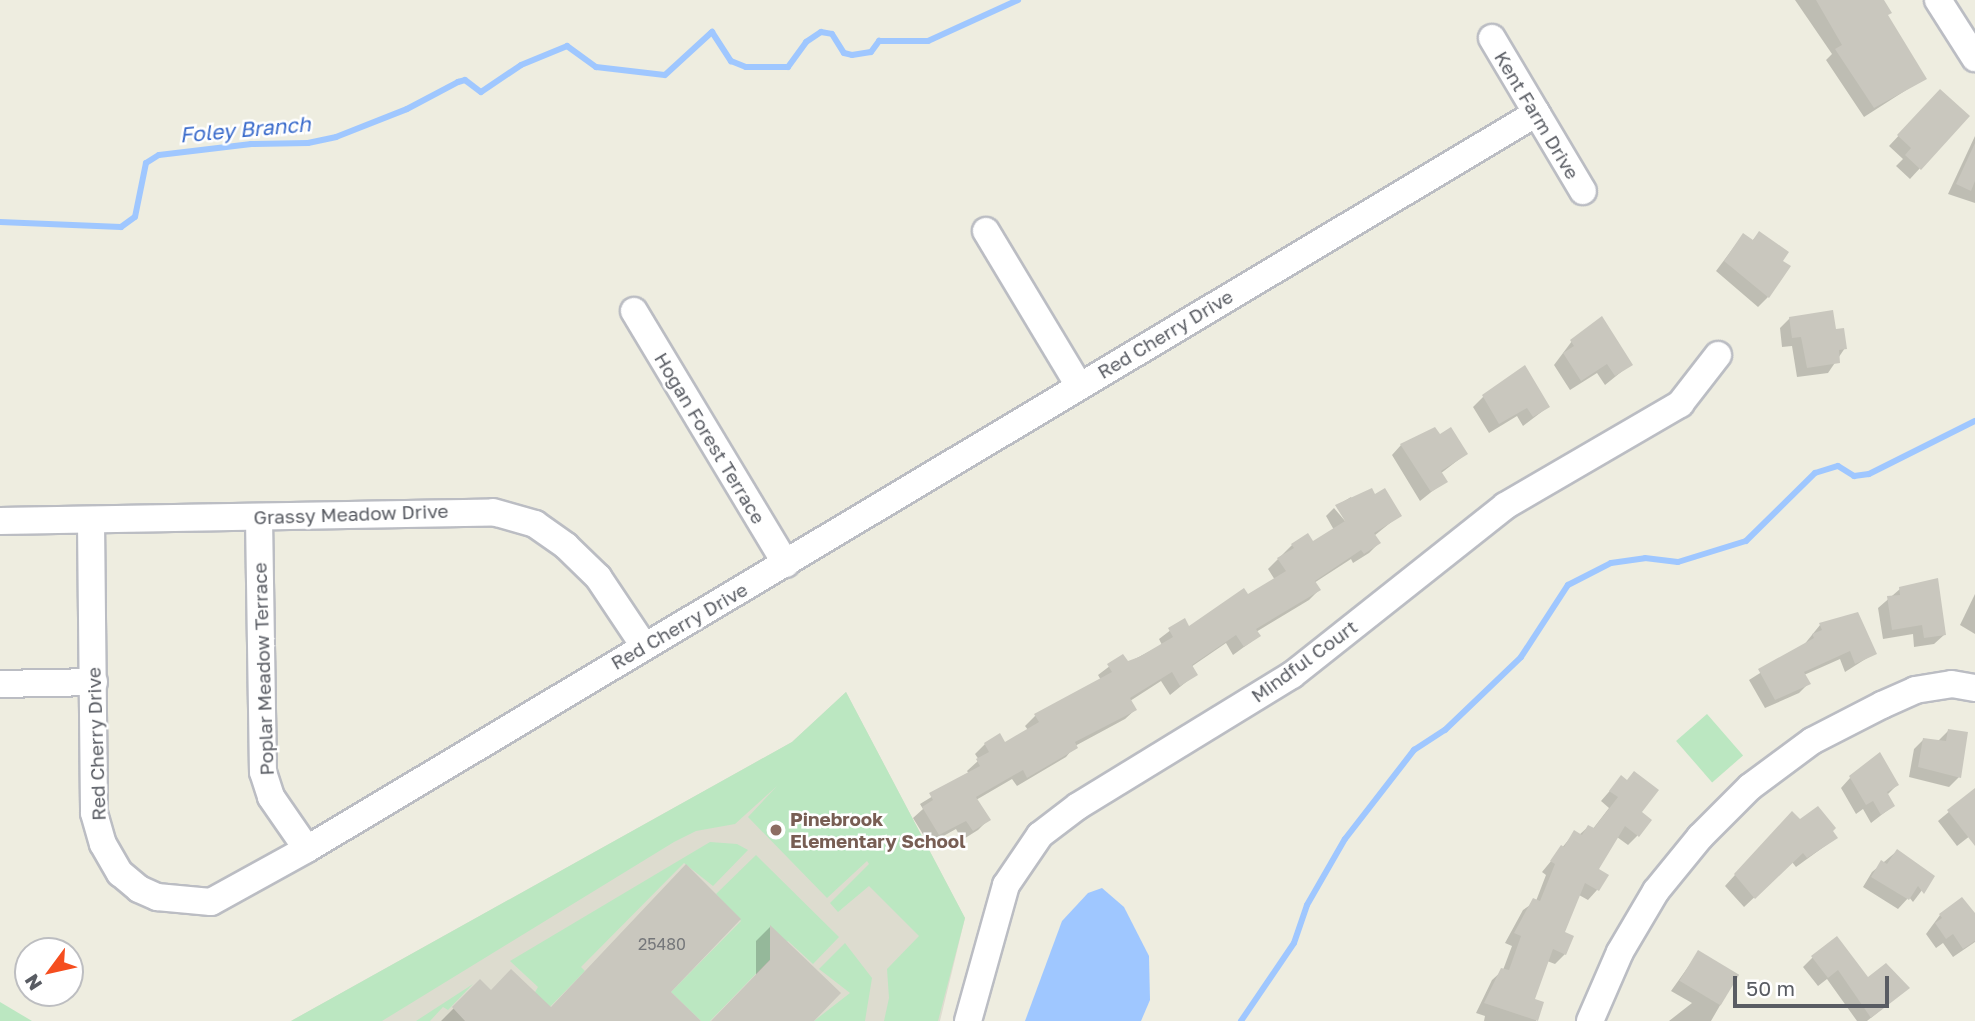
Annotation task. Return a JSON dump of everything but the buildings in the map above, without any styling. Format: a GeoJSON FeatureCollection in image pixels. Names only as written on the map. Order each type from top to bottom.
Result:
{"type":"FeatureCollection","features":[{"type":"Feature","properties":{"kind":"street"},"geometry":{"type":"LineString","coordinates":[[1938,0],[1975,58]]}},
{"type":"Feature","properties":{"kind":"street","name":"Kent Farm Drive"},"geometry":{"type":"LineString","coordinates":[[1492,38],[1583,191]]}},
{"type":"Feature","properties":{"kind":"street","name":"Red Cherry Drive"},"geometry":{"type":"LineString","coordinates":[[91,522],[94,813],[103,844],[120,873],[139,888],[158,897],[211,902],[307,849],[644,646],[786,564],[1537,113]]}},
{"type":"Feature","properties":{"kind":"street"},"geometry":{"type":"LineString","coordinates":[[986,231],[1079,386]]}},
{"type":"Feature","properties":{"kind":"street","name":"Hogan Forest Terrace"},"geometry":{"type":"LineString","coordinates":[[634,311],[786,564]]}},
{"type":"Feature","properties":{"kind":"street","name":"Mindful Court"},"geometry":{"type":"LineString","coordinates":[[968,1021],[1006,884],[1040,835],[1078,806],[1292,675],[1505,506],[1680,404],[1718,355]]}},
{"type":"Feature","properties":{"kind":"street","name":"Grassy Meadow Drive"},"geometry":{"type":"LineString","coordinates":[[0,521],[259,518],[454,510],[493,512],[536,524],[598,577],[644,646]]}},
{"type":"Feature","properties":{"kind":"street","name":"Poplar Meadow Terrace"},"geometry":{"type":"LineString","coordinates":[[259,518],[263,772],[271,797],[307,849]]}},
{"type":"Feature","properties":{"kind":"street"},"geometry":{"type":"LineString","coordinates":[[0,684],[93,682]]}},
{"type":"Feature","properties":{"kind":"street"},"geometry":{"type":"LineString","coordinates":[[1590,1021],[1620,952],[1657,891],[1700,837],[1750,787],[1812,741],[1915,690],[1952,684],[1975,688]]}},
{"type":"Feature","properties":{"kind":"shaded area","name":"Pinebrook Elementary School"},"geometry":{"type":"Polygon","coordinates":[[[846,692],[965,918],[940,1021],[291,1021],[792,742],[846,692]]]}},
{"type":"Feature","properties":{"kind":"green space"},"geometry":{"type":"Polygon","coordinates":[[[846,692],[965,918],[938,1021],[884,1021],[889,998],[887,969],[919,936],[869,886],[838,912],[830,903],[869,864],[867,861],[827,898],[748,817],[777,786],[735,824],[696,831],[674,842],[382,1021],[291,1021],[792,742],[846,692]]]}},
{"type":"Feature","properties":{"kind":"green space"},"geometry":{"type":"Polygon","coordinates":[[[1707,714],[1743,756],[1712,782],[1676,741],[1707,714]]]}},
{"type":"Feature","properties":{"kind":"green space"},"geometry":{"type":"Polygon","coordinates":[[[710,842],[737,844],[748,850],[713,886],[684,863],[581,967],[585,971],[542,1015],[529,1003],[538,987],[510,961],[710,842]]]}},
{"type":"Feature","properties":{"kind":"green space"},"geometry":{"type":"Polygon","coordinates":[[[756,855],[839,937],[813,964],[788,941],[710,1021],[701,1021],[671,992],[741,921],[716,894],[756,855]]]}},
{"type":"Feature","properties":{"kind":"green space"},"geometry":{"type":"Polygon","coordinates":[[[845,943],[872,978],[865,1021],[814,1021],[850,993],[819,969],[845,943]]]}},
{"type":"Feature","properties":{"kind":"green space"},"geometry":{"type":"Polygon","coordinates":[[[473,984],[448,1010],[443,1007],[430,1021],[416,1021],[473,984]]]}},
{"type":"Feature","properties":{"kind":"green space"},"geometry":{"type":"Polygon","coordinates":[[[0,1002],[32,1021],[0,1021],[0,1002]]]}},
{"type":"Feature","properties":{"kind":"water"},"geometry":{"type":"Polygon","coordinates":[[[1102,888],[1124,907],[1149,956],[1150,1000],[1141,1021],[1025,1021],[1062,921],[1088,893],[1102,888]]]}},
{"type":"Feature","properties":{"kind":"waterway","name":"Foley Branch"},"geometry":{"type":"LineString","coordinates":[[0,222],[121,227],[135,217],[146,163],[159,155],[251,144],[308,143],[336,137],[407,109],[458,82],[465,80],[481,92],[521,65],[567,46],[596,67],[665,75],[712,32],[731,61],[746,67],[788,67],[806,42],[821,32],[832,34],[844,53],[852,55],[871,52],[879,41],[928,41],[1018,0]]}},
{"type":"Feature","properties":{"kind":"waterway"},"geometry":{"type":"LineString","coordinates":[[1241,1021],[1294,943],[1307,905],[1345,839],[1414,750],[1445,730],[1521,657],[1568,585],[1611,563],[1645,558],[1678,562],[1746,541],[1815,473],[1838,466],[1854,476],[1869,474],[1975,421]]}},
{"type":"Feature","properties":{"kind":"place","name":"Pinebrook Elementary School"},"geometry":{"type":"Point","coordinates":[776,830]}}]}
